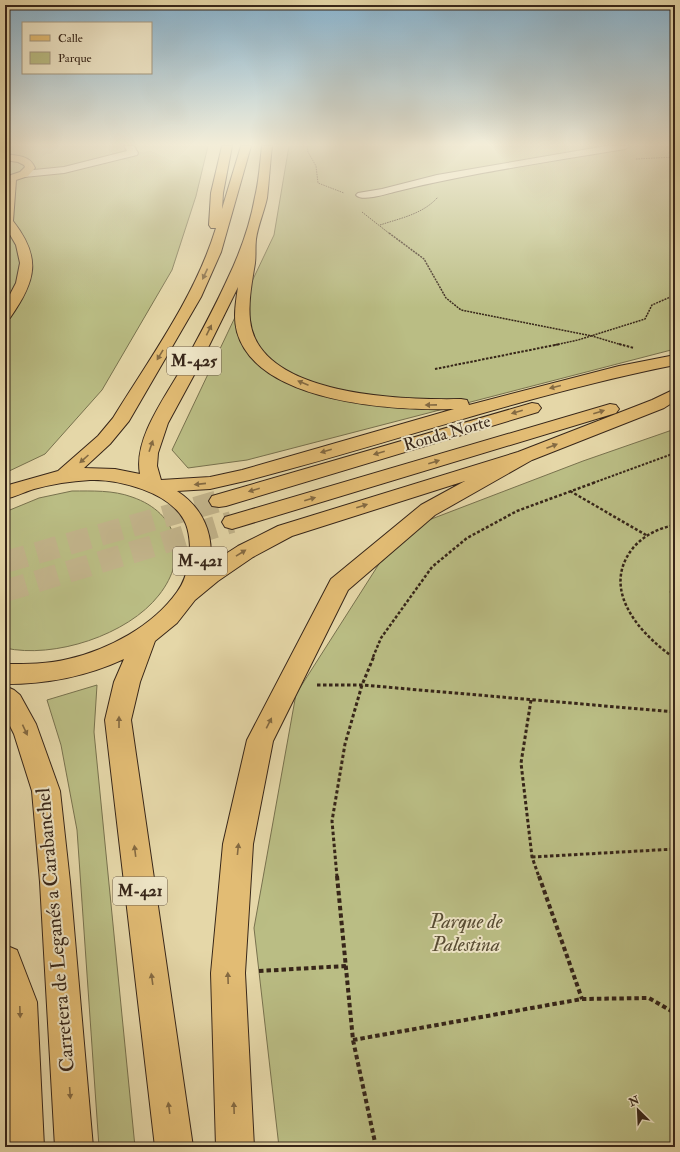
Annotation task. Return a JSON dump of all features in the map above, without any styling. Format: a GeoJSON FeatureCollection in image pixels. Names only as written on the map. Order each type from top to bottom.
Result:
{"type":"FeatureCollection","features":[{"type":"Feature","properties":{"kind":"main road"},"geometry":{"type":"LineString","coordinates":[[5,315],[21,288],[28,264],[20,241],[6,220],[7,200]]}},
{"type":"Feature","properties":{"kind":"main road"},"geometry":{"type":"LineString","coordinates":[[215,252],[217,200]]}},
{"type":"Feature","properties":{"kind":"main road","name":"M-425"},"geometry":{"type":"LineString","coordinates":[[64,476],[104,440],[120,421],[194,297],[215,252],[232,200]]}},
{"type":"Feature","properties":{"kind":"main road","name":"M-425"},"geometry":{"type":"LineString","coordinates":[[155,485],[148,466],[148,453],[159,423],[196,358],[235,278],[250,239],[261,200]]}},
{"type":"Feature","properties":{"kind":"main road"},"geometry":{"type":"LineString","coordinates":[[250,239],[250,259],[244,286],[243,319],[245,334],[252,349],[265,363],[285,375],[317,389],[368,401],[423,405],[498,402]]}},
{"type":"Feature","properties":{"kind":"main road"},"geometry":{"type":"LineString","coordinates":[[155,485],[210,483],[498,402],[619,371],[675,360]]}},
{"type":"Feature","properties":{"kind":"main road","name":"Ronda Norte"},"geometry":{"type":"LineString","coordinates":[[219,501],[675,366]]}},
{"type":"Feature","properties":{"kind":"main road","name":"Ronda Norte"},"geometry":{"type":"LineString","coordinates":[[232,522],[675,389]]}},
{"type":"Feature","properties":{"kind":"main road"},"geometry":{"type":"LineString","coordinates":[[188,594],[223,564],[251,547],[285,531],[525,456],[658,404],[675,394]]}},
{"type":"Feature","properties":{"kind":"main road"},"geometry":{"type":"LineString","coordinates":[[236,1147],[228,972],[238,844],[260,740],[339,585],[428,510],[525,456]]}},
{"type":"Feature","properties":{"kind":"main road","name":"M-421"},"geometry":{"type":"LineString","coordinates":[[5,493],[31,484],[64,476],[103,475],[126,477],[155,485],[185,506],[196,523],[200,539],[198,574],[188,594],[167,620],[144,638],[112,655],[77,668],[40,674],[5,674]]}},
{"type":"Feature","properties":{"kind":"main road","name":"M-421"},"geometry":{"type":"LineString","coordinates":[[5,482],[31,484]]}},
{"type":"Feature","properties":{"kind":"main road","name":"M-421"},"geometry":{"type":"LineString","coordinates":[[144,638],[127,682],[118,720],[174,1147]]}},
{"type":"Feature","properties":{"kind":"main road","name":"Carretera de Leganés a Carabanchel"},"geometry":{"type":"LineString","coordinates":[[5,697],[11,703],[27,732],[46,791],[55,882],[74,1147]]}},
{"type":"Feature","properties":{"kind":"main road"},"geometry":{"type":"LineString","coordinates":[[5,962],[20,1002],[25,1147]]}},
{"type":"Feature","properties":{"kind":"path"},"geometry":{"type":"LineString","coordinates":[[348,200],[406,248],[424,259],[435,276],[446,298],[462,310],[592,336],[641,349]]}},
{"type":"Feature","properties":{"kind":"path"},"geometry":{"type":"LineString","coordinates":[[435,369],[592,336],[645,319],[652,306],[675,295]]}},
{"type":"Feature","properties":{"kind":"path"},"geometry":{"type":"LineString","coordinates":[[376,1147],[354,1040],[332,822],[345,744],[362,685],[381,638],[432,567],[467,538],[517,510],[675,453]]}},
{"type":"Feature","properties":{"kind":"path"},"geometry":{"type":"LineString","coordinates":[[569,491],[646,535]]}},
{"type":"Feature","properties":{"kind":"path"},"geometry":{"type":"LineString","coordinates":[[675,525],[646,535],[628,551],[619,572],[622,598],[637,626],[664,652],[675,659]]}},
{"type":"Feature","properties":{"kind":"path"},"geometry":{"type":"LineString","coordinates":[[675,581],[672,592],[675,605]]}},
{"type":"Feature","properties":{"kind":"path"},"geometry":{"type":"LineString","coordinates":[[288,684],[362,685],[675,712]]}},
{"type":"Feature","properties":{"kind":"path"},"geometry":{"type":"LineString","coordinates":[[531,700],[520,763],[532,857],[582,999]]}},
{"type":"Feature","properties":{"kind":"path"},"geometry":{"type":"LineString","coordinates":[[532,857],[675,850]]}},
{"type":"Feature","properties":{"kind":"path"},"geometry":{"type":"LineString","coordinates":[[228,972],[346,966]]}},
{"type":"Feature","properties":{"kind":"path"},"geometry":{"type":"LineString","coordinates":[[354,1040],[582,999],[649,998],[675,1013]]}},
{"type":"Feature","properties":{"kind":"green space"},"geometry":{"type":"Polygon","coordinates":[[[5,200],[195,200],[172,270],[102,390],[45,454],[5,473],[5,200]]]}},
{"type":"Feature","properties":{"kind":"green space"},"geometry":{"type":"Polygon","coordinates":[[[280,200],[675,200],[675,349],[247,460],[188,468],[172,450],[274,235],[280,200]]]}},
{"type":"Feature","properties":{"kind":"green space","name":"Parque de Palestina"},"geometry":{"type":"Polygon","coordinates":[[[675,429],[675,1147],[279,1147],[254,928],[296,694],[400,531],[583,461],[675,429]]]}},
{"type":"Feature","properties":{"kind":"green space"},"geometry":{"type":"Polygon","coordinates":[[[72,491],[102,491],[125,495],[148,504],[160,514],[169,525],[174,538],[176,552],[174,566],[168,581],[159,595],[129,622],[89,641],[67,647],[45,650],[24,651],[5,648],[5,512],[39,498],[72,491]]]}},
{"type":"Feature","properties":{"kind":"green space"},"geometry":{"type":"Polygon","coordinates":[[[97,685],[94,732],[135,1147],[99,1147],[77,830],[61,745],[47,700],[97,685]]]}},
{"type":"Feature","properties":{"kind":"tunnel"},"geometry":{"type":"LineString","coordinates":[[5,562],[219,501]]}},
{"type":"Feature","properties":{"kind":"tunnel"},"geometry":{"type":"LineString","coordinates":[[5,591],[232,522]]}}]}
